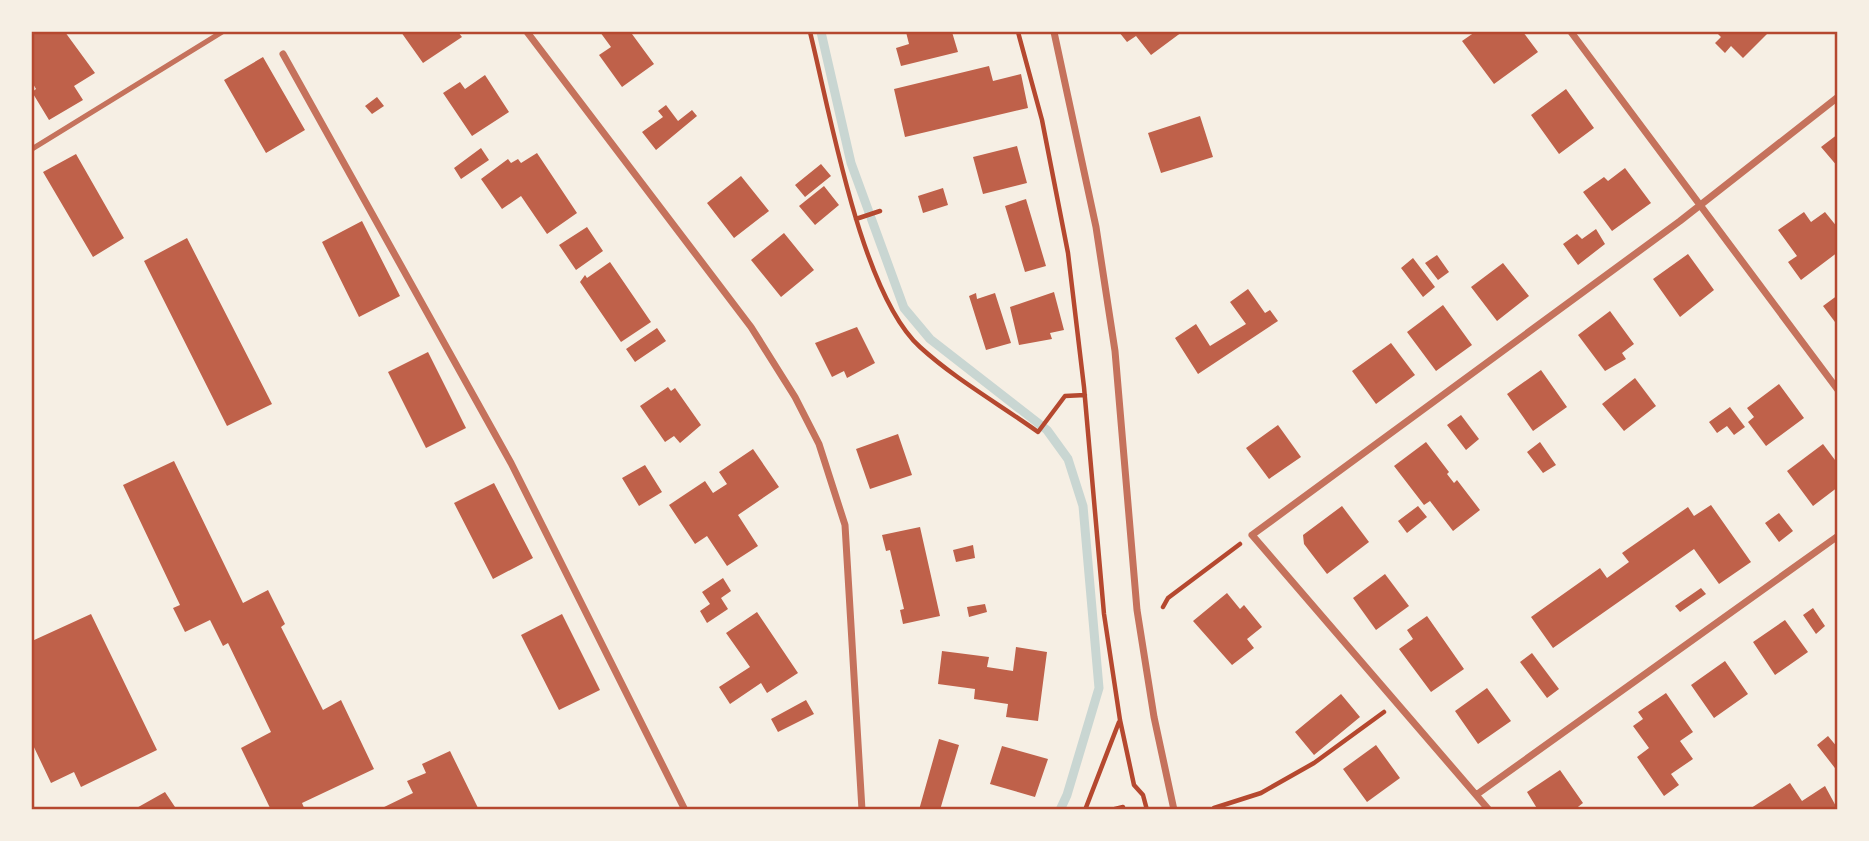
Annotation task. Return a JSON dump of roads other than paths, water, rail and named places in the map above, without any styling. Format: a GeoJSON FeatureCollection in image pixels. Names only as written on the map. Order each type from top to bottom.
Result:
{"type":"FeatureCollection","features":[{"type":"Feature","properties":{"kind":"street"},"geometry":{"type":"LineString","coordinates":[[527,32],[751,327],[795,397],[819,443],[845,525],[862,810]]}},
{"type":"Feature","properties":{"kind":"street"},"geometry":{"type":"LineString","coordinates":[[1054,32],[1096,227],[1115,351],[1137,610],[1154,718],[1174,810]]}},
{"type":"Feature","properties":{"kind":"street"},"geometry":{"type":"LineString","coordinates":[[1571,32],[1838,390]]}},
{"type":"Feature","properties":{"kind":"street"},"geometry":{"type":"LineString","coordinates":[[283,54],[511,463],[685,810]]}},
{"type":"Feature","properties":{"kind":"street"},"geometry":{"type":"LineString","coordinates":[[1489,810],[1252,535],[1700,206],[1838,97]]}},
{"type":"Feature","properties":{"kind":"street"},"geometry":{"type":"LineString","coordinates":[[1476,795],[1838,536]]}},
{"type":"Feature","properties":{"kind":"lane"},"geometry":{"type":"LineString","coordinates":[[32,149],[222,32]]}},
{"type":"Feature","properties":{"kind":"waterway"},"geometry":{"type":"LineString","coordinates":[[821,32],[851,163],[904,308],[930,339],[1047,430],[1068,459],[1083,506],[1099,688],[1067,795],[1060,810]]}}]}
